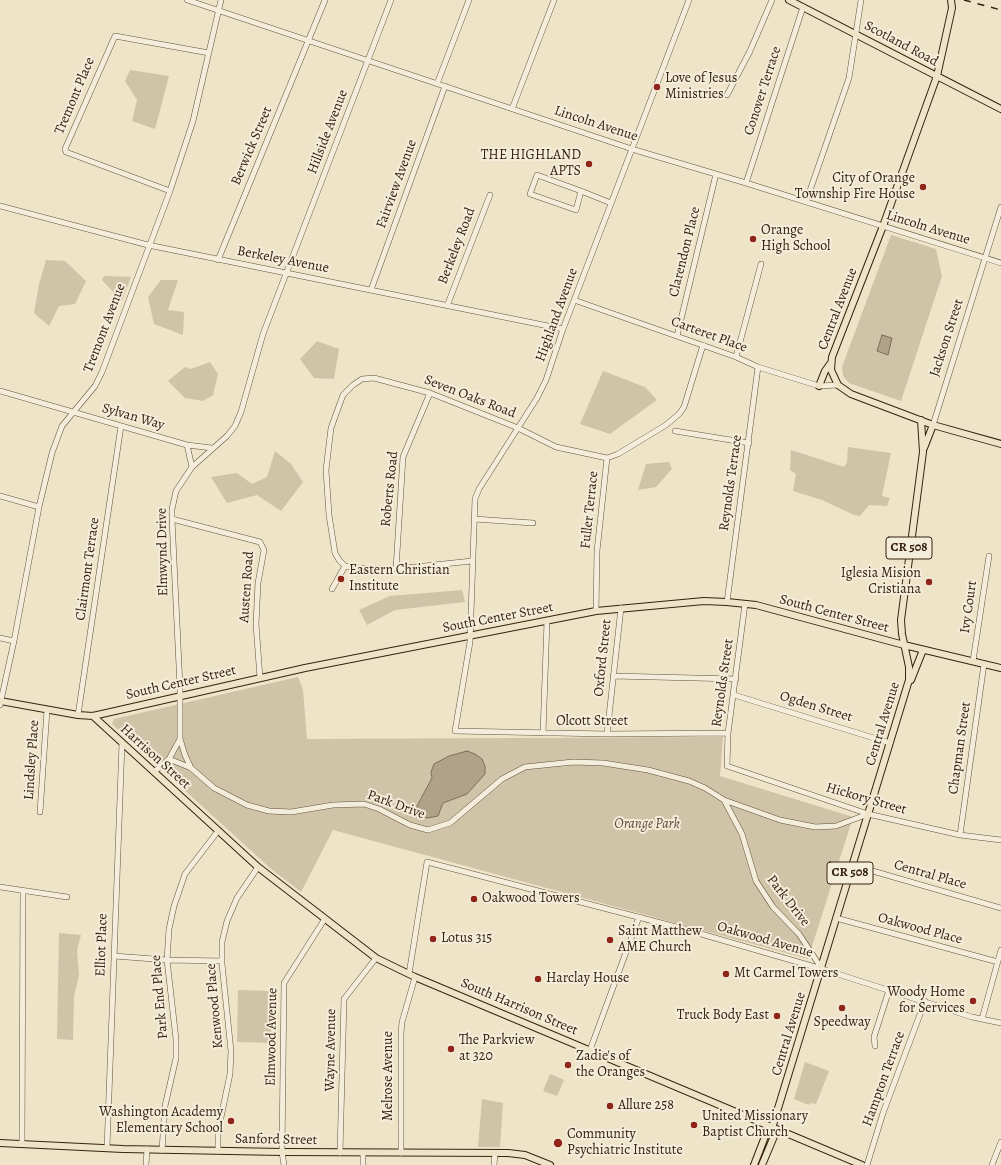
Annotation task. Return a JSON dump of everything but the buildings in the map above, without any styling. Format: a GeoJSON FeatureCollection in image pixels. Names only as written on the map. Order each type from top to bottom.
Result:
{"type":"FeatureCollection","features":[{"type":"Feature","properties":{"kind":"main road","name":"Scotland Road"},"geometry":{"type":"LineString","coordinates":[[790,0],[1001,109]]}},
{"type":"Feature","properties":{"kind":"main road","name":"Central Avenue"},"geometry":{"type":"LineString","coordinates":[[838,386],[833,379],[830,364],[883,226],[937,76],[952,8],[951,0]]}},
{"type":"Feature","properties":{"kind":"main road","name":"Central Avenue"},"geometry":{"type":"LineString","coordinates":[[952,8],[957,0]]}},
{"type":"Feature","properties":{"kind":"main road"},"geometry":{"type":"LineString","coordinates":[[819,386],[825,371],[830,364]]}},
{"type":"Feature","properties":{"kind":"main road"},"geometry":{"type":"LineString","coordinates":[[838,386],[851,394],[933,425],[1001,444]]}},
{"type":"Feature","properties":{"kind":"main road","name":"Central Avenue"},"geometry":{"type":"LineString","coordinates":[[754,1165],[766,1134],[772,1128],[906,694],[910,673],[902,634],[901,607],[923,452],[921,420]]}},
{"type":"Feature","properties":{"kind":"main road"},"geometry":{"type":"LineString","coordinates":[[923,452],[933,425]]}},
{"type":"Feature","properties":{"kind":"main road","name":"South Center Street"},"geometry":{"type":"LineString","coordinates":[[0,702],[78,716],[93,716],[260,678],[547,621],[621,608],[704,601],[746,604],[923,650],[1001,668]]}},
{"type":"Feature","properties":{"kind":"main road"},"geometry":{"type":"LineString","coordinates":[[906,694],[923,650]]}},
{"type":"Feature","properties":{"kind":"main road","name":"Harrison Street"},"geometry":{"type":"LineString","coordinates":[[93,716],[202,815]]}},
{"type":"Feature","properties":{"kind":"main road","name":"South Harrison Street"},"geometry":{"type":"LineString","coordinates":[[202,815],[258,867],[324,920],[376,958],[416,977],[862,1165]]}},
{"type":"Feature","properties":{"kind":"main road","name":"Central Avenue"},"geometry":{"type":"LineString","coordinates":[[762,1165],[775,1134],[772,1128]]}},
{"type":"Feature","properties":{"kind":"main road","name":"Sanford Street"},"geometry":{"type":"LineString","coordinates":[[0,1143],[162,1150],[340,1153],[495,1153],[525,1155],[550,1165]]}},
{"type":"Feature","properties":{"kind":"street","name":"Lincoln Avenue"},"geometry":{"type":"LineString","coordinates":[[187,0],[632,149],[1001,263]]}},
{"type":"Feature","properties":{"kind":"street","name":"Tremont Avenue"},"geometry":{"type":"LineString","coordinates":[[0,702],[14,641],[39,507],[57,438],[62,426],[95,386],[102,372],[148,245],[170,191],[193,122],[221,0]]}},
{"type":"Feature","properties":{"kind":"street","name":"Berwick Street"},"geometry":{"type":"LineString","coordinates":[[218,260],[325,0]]}},
{"type":"Feature","properties":{"kind":"street","name":"Hillside Avenue"},"geometry":{"type":"LineString","coordinates":[[287,272],[391,0]]}},
{"type":"Feature","properties":{"kind":"street"},"geometry":{"type":"LineString","coordinates":[[437,84],[469,0]]}},
{"type":"Feature","properties":{"kind":"street"},"geometry":{"type":"LineString","coordinates":[[512,109],[554,0]]}},
{"type":"Feature","properties":{"kind":"street"},"geometry":{"type":"LineString","coordinates":[[727,95],[750,51],[772,0]]}},
{"type":"Feature","properties":{"kind":"street"},"geometry":{"type":"LineString","coordinates":[[806,202],[849,78],[861,0]]}},
{"type":"Feature","properties":{"kind":"street","name":"Highland Avenue"},"geometry":{"type":"LineString","coordinates":[[455,731],[470,636],[475,499],[479,489],[518,428],[546,380],[563,329],[632,149],[686,1]]}},
{"type":"Feature","properties":{"kind":"street","name":"Conover Terrace"},"geometry":{"type":"LineString","coordinates":[[746,183],[803,7]]}},
{"type":"Feature","properties":{"kind":"street","name":"Tremont Place"},"geometry":{"type":"LineString","coordinates":[[170,191],[66,152],[65,149],[115,36],[209,53]]}},
{"type":"Feature","properties":{"kind":"street","name":"Fairview Avenue"},"geometry":{"type":"LineString","coordinates":[[371,290],[445,86]]}},
{"type":"Feature","properties":{"kind":"street","name":"Clarendon Place"},"geometry":{"type":"LineString","coordinates":[[677,336],[716,174]]}},
{"type":"Feature","properties":{"kind":"street"},"geometry":{"type":"LineString","coordinates":[[581,192],[576,210],[530,194],[537,175],[611,203]]}},
{"type":"Feature","properties":{"kind":"street","name":"Berkeley Road"},"geometry":{"type":"LineString","coordinates":[[447,306],[490,195]]}},
{"type":"Feature","properties":{"kind":"street","name":"Berkeley Avenue"},"geometry":{"type":"LineString","coordinates":[[0,206],[148,245],[563,329]]}},
{"type":"Feature","properties":{"kind":"street","name":"Jackson Street"},"geometry":{"type":"LineString","coordinates":[[933,425],[1001,207]]}},
{"type":"Feature","properties":{"kind":"street"},"geometry":{"type":"LineString","coordinates":[[736,357],[761,264]]}},
{"type":"Feature","properties":{"kind":"street","name":"Elmwynd Drive"},"geometry":{"type":"LineString","coordinates":[[180,695],[172,519],[172,509],[176,491],[192,467],[227,436],[235,426],[241,412],[263,334],[287,272]]}},
{"type":"Feature","properties":{"kind":"street","name":"Carteret Place"},"geometry":{"type":"LineString","coordinates":[[574,300],[758,366],[819,386],[838,386]]}},
{"type":"Feature","properties":{"kind":"street"},"geometry":{"type":"LineString","coordinates":[[607,458],[618,454],[659,429],[679,414],[684,407],[703,345]]}},
{"type":"Feature","properties":{"kind":"street","name":"Reynolds Terrace"},"geometry":{"type":"LineString","coordinates":[[726,602],[749,443],[758,366]]}},
{"type":"Feature","properties":{"kind":"street","name":"Seven Oaks Road"},"geometry":{"type":"LineString","coordinates":[[345,566],[338,560],[335,553],[329,515],[326,470],[331,428],[343,395],[352,385],[362,379],[374,378],[430,393],[518,428]]}},
{"type":"Feature","properties":{"kind":"street","name":"Sylvan Way"},"geometry":{"type":"LineString","coordinates":[[0,391],[187,445],[212,448]]}},
{"type":"Feature","properties":{"kind":"street","name":"Roberts Road"},"geometry":{"type":"LineString","coordinates":[[396,569],[403,457],[430,393]]}},
{"type":"Feature","properties":{"kind":"street","name":"Clairmont Terrace"},"geometry":{"type":"LineString","coordinates":[[78,716],[121,426]]}},
{"type":"Feature","properties":{"kind":"street","name":"Fuller Terrace"},"geometry":{"type":"LineString","coordinates":[[518,428],[556,447],[607,458],[597,551],[596,612]]}},
{"type":"Feature","properties":{"kind":"street"},"geometry":{"type":"LineString","coordinates":[[675,431],[749,443]]}},
{"type":"Feature","properties":{"kind":"street"},"geometry":{"type":"LineString","coordinates":[[187,445],[192,467]]}},
{"type":"Feature","properties":{"kind":"street"},"geometry":{"type":"LineString","coordinates":[[0,496],[39,507]]}},
{"type":"Feature","properties":{"kind":"street","name":"Austen Road"},"geometry":{"type":"LineString","coordinates":[[172,519],[260,542],[264,550],[258,583],[256,624],[260,678]]}},
{"type":"Feature","properties":{"kind":"street"},"geometry":{"type":"LineString","coordinates":[[474,520],[533,523]]}},
{"type":"Feature","properties":{"kind":"street","name":"Ivy Court"},"geometry":{"type":"LineString","coordinates":[[973,661],[989,556]]}},
{"type":"Feature","properties":{"kind":"street"},"geometry":{"type":"LineString","coordinates":[[332,589],[345,566],[396,569],[472,561]]}},
{"type":"Feature","properties":{"kind":"street","name":"Reynolds Street"},"geometry":{"type":"LineString","coordinates":[[727,766],[728,733],[746,604]]}},
{"type":"Feature","properties":{"kind":"street","name":"Oxford Street"},"geometry":{"type":"LineString","coordinates":[[607,734],[621,608]]}},
{"type":"Feature","properties":{"kind":"street"},"geometry":{"type":"LineString","coordinates":[[543,733],[547,621]]}},
{"type":"Feature","properties":{"kind":"street"},"geometry":{"type":"LineString","coordinates":[[0,638],[14,641]]}},
{"type":"Feature","properties":{"kind":"street","name":"Chapman Street"},"geometry":{"type":"LineString","coordinates":[[960,835],[984,664]]}},
{"type":"Feature","properties":{"kind":"street"},"geometry":{"type":"LineString","coordinates":[[613,676],[736,679]]}},
{"type":"Feature","properties":{"kind":"street","name":"Park Drive"},"geometry":{"type":"LineString","coordinates":[[180,695],[180,739],[191,768],[214,788],[229,798],[247,806],[269,811],[291,812],[333,805],[364,804],[379,809],[410,825],[428,830],[450,823],[502,779],[525,767],[547,763],[573,762],[603,763],[648,770],[689,781],[705,788],[724,800],[780,820],[815,827],[836,826],[868,814]]}},
{"type":"Feature","properties":{"kind":"street","name":"Ogden Street"},"geometry":{"type":"LineString","coordinates":[[734,695],[890,743]]}},
{"type":"Feature","properties":{"kind":"street","name":"Lindsley Place"},"geometry":{"type":"LineString","coordinates":[[40,812],[47,710]]}},
{"type":"Feature","properties":{"kind":"street","name":"Olcott Street"},"geometry":{"type":"LineString","coordinates":[[455,731],[607,734],[728,733]]}},
{"type":"Feature","properties":{"kind":"street"},"geometry":{"type":"LineString","coordinates":[[154,772],[169,759],[180,739]]}},
{"type":"Feature","properties":{"kind":"street","name":"Elliot Place"},"geometry":{"type":"LineString","coordinates":[[107,1148],[122,743]]}},
{"type":"Feature","properties":{"kind":"street"},"geometry":{"type":"LineString","coordinates":[[169,759],[191,768]]}},
{"type":"Feature","properties":{"kind":"street","name":"Hickory Street"},"geometry":{"type":"LineString","coordinates":[[727,766],[868,814],[960,835],[1001,840]]}},
{"type":"Feature","properties":{"kind":"street","name":"Park Drive"},"geometry":{"type":"LineString","coordinates":[[724,800],[742,834],[756,881],[773,907],[799,934],[822,969]]}},
{"type":"Feature","properties":{"kind":"street","name":"Park End Place"},"geometry":{"type":"LineString","coordinates":[[162,1150],[165,1106],[176,1058],[176,1039],[167,960],[169,929],[174,906],[185,874],[218,830]]}},
{"type":"Feature","properties":{"kind":"street","name":"Oakwood Avenue"},"geometry":{"type":"LineString","coordinates":[[409,974],[427,862],[639,917],[822,969],[982,1019],[1001,1023]]}},
{"type":"Feature","properties":{"kind":"street","name":"Central Place"},"geometry":{"type":"LineString","coordinates":[[852,865],[1001,908]]}},
{"type":"Feature","properties":{"kind":"street","name":"Kenwood Place"},"geometry":{"type":"LineString","coordinates":[[218,1151],[218,1132],[230,1074],[231,1051],[222,960],[222,942],[227,921],[237,898],[258,867]]}},
{"type":"Feature","properties":{"kind":"street"},"geometry":{"type":"LineString","coordinates":[[0,887],[67,897]]}},
{"type":"Feature","properties":{"kind":"street"},"geometry":{"type":"LineString","coordinates":[[22,1144],[23,890]]}},
{"type":"Feature","properties":{"kind":"street"},"geometry":{"type":"LineString","coordinates":[[590,1050],[639,917]]}},
{"type":"Feature","properties":{"kind":"street","name":"Oakwood Place"},"geometry":{"type":"LineString","coordinates":[[836,918],[998,962]]}},
{"type":"Feature","properties":{"kind":"street","name":"Elmwood Avenue"},"geometry":{"type":"LineString","coordinates":[[284,1165],[282,1152],[284,983],[324,920]]}},
{"type":"Feature","properties":{"kind":"street"},"geometry":{"type":"LineString","coordinates":[[982,1019],[1001,950]]}},
{"type":"Feature","properties":{"kind":"street"},"geometry":{"type":"LineString","coordinates":[[114,956],[167,960],[222,960]]}},
{"type":"Feature","properties":{"kind":"street","name":"Wayne Avenue"},"geometry":{"type":"LineString","coordinates":[[340,1153],[344,999],[376,958]]}},
{"type":"Feature","properties":{"kind":"street","name":"Melrose Avenue"},"geometry":{"type":"LineString","coordinates":[[401,1153],[401,1033],[402,1022],[416,977]]}},
{"type":"Feature","properties":{"kind":"street"},"geometry":{"type":"LineString","coordinates":[[875,1046],[874,1037],[889,990]]}},
{"type":"Feature","properties":{"kind":"street","name":"Hampton Terrace"},"geometry":{"type":"LineString","coordinates":[[867,1165],[883,1113],[925,1001]]}},
{"type":"Feature","properties":{"kind":"street"},"geometry":{"type":"LineString","coordinates":[[992,1165],[1001,1142]]}},
{"type":"Feature","properties":{"kind":"street"},"geometry":{"type":"LineString","coordinates":[[146,1165],[147,1149]]}},
{"type":"Feature","properties":{"kind":"street"},"geometry":{"type":"LineString","coordinates":[[363,1153],[363,1165]]}},
{"type":"Feature","properties":{"kind":"street"},"geometry":{"type":"LineString","coordinates":[[494,1165],[495,1153]]}},
{"type":"Feature","properties":{"kind":"green space"},"geometry":{"type":"Polygon","coordinates":[[[130,70],[169,76],[155,129],[132,121],[137,100],[125,81],[130,70]]]}},
{"type":"Feature","properties":{"kind":"green space"},"geometry":{"type":"Polygon","coordinates":[[[891,235],[936,249],[942,276],[901,401],[849,383],[843,376],[842,367],[891,235]]]}},
{"type":"Feature","properties":{"kind":"green space"},"geometry":{"type":"Polygon","coordinates":[[[46,260],[65,261],[86,281],[75,304],[59,306],[49,326],[34,313],[39,284],[46,260]]]}},
{"type":"Feature","properties":{"kind":"green space"},"geometry":{"type":"Polygon","coordinates":[[[104,276],[131,277],[122,301],[102,280],[104,276]]]}},
{"type":"Feature","properties":{"kind":"green space"},"geometry":{"type":"Polygon","coordinates":[[[161,280],[178,280],[168,310],[184,312],[183,335],[154,324],[148,297],[161,280]]]}},
{"type":"Feature","properties":{"kind":"green space"},"geometry":{"type":"Polygon","coordinates":[[[317,341],[339,349],[334,379],[314,378],[300,359],[317,341]]]}},
{"type":"Feature","properties":{"kind":"green space"},"geometry":{"type":"Polygon","coordinates":[[[210,362],[218,374],[213,395],[203,401],[185,398],[168,381],[185,367],[191,369],[210,362]]]}},
{"type":"Feature","properties":{"kind":"green space"},"geometry":{"type":"Polygon","coordinates":[[[603,371],[645,387],[657,400],[610,434],[580,424],[603,371]]]}},
{"type":"Feature","properties":{"kind":"green space"},"geometry":{"type":"Polygon","coordinates":[[[848,447],[891,453],[882,496],[890,498],[887,506],[869,505],[860,516],[854,515],[822,500],[793,491],[796,474],[790,470],[791,450],[844,467],[847,462],[848,447]]]}},
{"type":"Feature","properties":{"kind":"green space"},"geometry":{"type":"Polygon","coordinates":[[[275,451],[291,464],[303,482],[281,511],[257,495],[227,503],[211,477],[237,473],[252,484],[267,477],[275,451]]]}},
{"type":"Feature","properties":{"kind":"green space"},"geometry":{"type":"Polygon","coordinates":[[[669,462],[672,469],[656,487],[638,490],[646,464],[669,462]]]}},
{"type":"Feature","properties":{"kind":"green space"},"geometry":{"type":"Polygon","coordinates":[[[462,590],[465,602],[395,610],[367,625],[359,610],[390,596],[462,590]]]}},
{"type":"Feature","properties":{"kind":"green space","name":"Orange Park"},"geometry":{"type":"Polygon","coordinates":[[[298,677],[303,690],[307,739],[723,737],[720,776],[853,817],[808,959],[333,830],[301,892],[270,868],[112,724],[114,719],[298,677]]]}},
{"type":"Feature","properties":{"kind":"green space"},"geometry":{"type":"Polygon","coordinates":[[[59,933],[81,935],[77,950],[79,975],[74,996],[73,1040],[57,1039],[59,933]]]}},
{"type":"Feature","properties":{"kind":"green space"},"geometry":{"type":"Polygon","coordinates":[[[238,990],[272,991],[271,1043],[237,1042],[238,990]]]}},
{"type":"Feature","properties":{"kind":"green space"},"geometry":{"type":"Polygon","coordinates":[[[805,1062],[829,1071],[816,1104],[810,1103],[809,1105],[794,1099],[805,1062]]]}},
{"type":"Feature","properties":{"kind":"green space"},"geometry":{"type":"Polygon","coordinates":[[[550,1074],[564,1080],[557,1096],[543,1091],[550,1074]]]}},
{"type":"Feature","properties":{"kind":"green space"},"geometry":{"type":"Polygon","coordinates":[[[482,1099],[503,1103],[500,1147],[478,1147],[482,1099]]]}},
{"type":"Feature","properties":{"kind":"shaded area"},"geometry":{"type":"Polygon","coordinates":[[[882,335],[892,338],[888,355],[877,351],[882,335]]]}},
{"type":"Feature","properties":{"kind":"shaded area"},"geometry":{"type":"Polygon","coordinates":[[[467,751],[482,759],[485,766],[485,774],[467,794],[443,803],[438,816],[427,818],[421,817],[416,813],[417,806],[432,778],[431,772],[434,764],[449,756],[467,751]]]}},
{"type":"Feature","properties":{"kind":"railway"},"geometry":{"type":"LineString","coordinates":[[964,0],[1001,10]]}},
{"type":"Feature","properties":{"kind":"place","name":"Love of Jesus Ministries"},"geometry":{"type":"Point","coordinates":[657,87]}},
{"type":"Feature","properties":{"kind":"place","name":"THE HIGHLAND APTS"},"geometry":{"type":"Point","coordinates":[589,164]}},
{"type":"Feature","properties":{"kind":"place","name":"City of Orange Township Fire House"},"geometry":{"type":"Point","coordinates":[923,187]}},
{"type":"Feature","properties":{"kind":"place","name":"Orange High School"},"geometry":{"type":"Point","coordinates":[753,239]}},
{"type":"Feature","properties":{"kind":"place","name":"Eastern Christian Institute"},"geometry":{"type":"Point","coordinates":[341,579]}},
{"type":"Feature","properties":{"kind":"place","name":"Iglesia Mision Cristiana"},"geometry":{"type":"Point","coordinates":[929,582]}},
{"type":"Feature","properties":{"kind":"place","name":"Oakwood Towers"},"geometry":{"type":"Point","coordinates":[474,899]}},
{"type":"Feature","properties":{"kind":"place","name":"Lotus 315"},"geometry":{"type":"Point","coordinates":[433,939]}},
{"type":"Feature","properties":{"kind":"place","name":"Saint Matthew AME Church"},"geometry":{"type":"Point","coordinates":[610,940]}},
{"type":"Feature","properties":{"kind":"place","name":"Mt Carmel Towers"},"geometry":{"type":"Point","coordinates":[726,974]}},
{"type":"Feature","properties":{"kind":"place","name":"Harclay House"},"geometry":{"type":"Point","coordinates":[538,979]}},
{"type":"Feature","properties":{"kind":"place","name":"Woody Home for Services"},"geometry":{"type":"Point","coordinates":[973,1001]}},
{"type":"Feature","properties":{"kind":"place","name":"Speedway"},"geometry":{"type":"Point","coordinates":[842,1008]}},
{"type":"Feature","properties":{"kind":"place","name":"Truck Body East"},"geometry":{"type":"Point","coordinates":[777,1016]}},
{"type":"Feature","properties":{"kind":"place","name":"The Parkview at 320"},"geometry":{"type":"Point","coordinates":[451,1049]}},
{"type":"Feature","properties":{"kind":"place","name":"Zadie's of the Oranges"},"geometry":{"type":"Point","coordinates":[568,1065]}},
{"type":"Feature","properties":{"kind":"place","name":"Allure 258"},"geometry":{"type":"Point","coordinates":[610,1106]}},
{"type":"Feature","properties":{"kind":"place","name":"Washington Academy Elementary School"},"geometry":{"type":"Point","coordinates":[231,1121]}},
{"type":"Feature","properties":{"kind":"place","name":"United Missionary Baptist Church"},"geometry":{"type":"Point","coordinates":[694,1125]}},
{"type":"Feature","properties":{"kind":"place","name":"Community Psychiatric Institute"},"geometry":{"type":"Point","coordinates":[558,1143]}}]}
